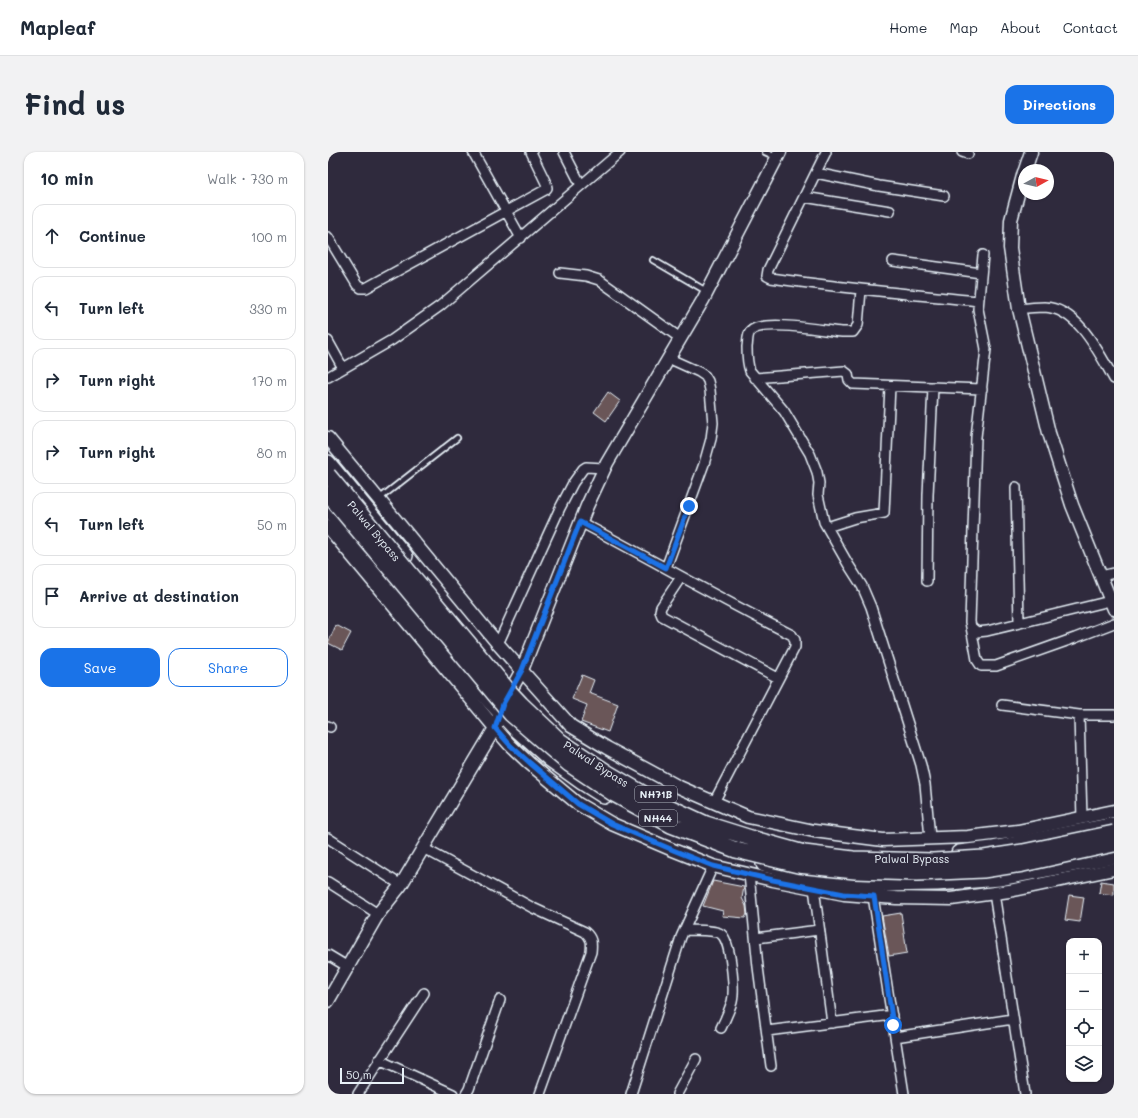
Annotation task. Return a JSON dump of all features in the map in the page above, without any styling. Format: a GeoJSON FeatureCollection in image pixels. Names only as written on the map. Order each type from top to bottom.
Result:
{"type":"FeatureCollection","features":[{"type":"Feature","properties":{"kind":"highway","name":"NH71B"},"geometry":{"type":"LineString","coordinates":[[328,463],[513,686],[554,728],[575,746],[618,774],[650,792],[709,820],[794,844],[843,852],[875,855],[930,855],[992,849],[1114,825]]}},
{"type":"Feature","properties":{"kind":"highway","name":"Palwal Bypass"},"geometry":{"type":"LineString","coordinates":[[328,475],[507,689],[555,736],[608,774],[654,800],[706,824],[804,853],[861,859],[933,861],[984,858],[1023,852],[1114,833]]}},
{"type":"Feature","properties":{"kind":"highway","name":"Palwal Bypass"},"geometry":{"type":"LineString","coordinates":[[328,494],[511,714],[569,764],[614,794],[671,825],[736,850],[798,864],[855,871],[917,873],[983,870],[1023,864],[1114,844]]}},
{"type":"Feature","properties":{"kind":"highway"},"geometry":{"type":"LineString","coordinates":[[328,508],[472,683],[515,728],[550,759],[582,782],[616,803],[657,824],[729,855],[814,877],[848,883],[881,884],[945,882],[1000,878],[1114,856]]}},
{"type":"Feature","properties":{"kind":"street"},"geometry":{"type":"LineString","coordinates":[[473,152],[521,238]]}},
{"type":"Feature","properties":{"kind":"street"},"geometry":{"type":"LineString","coordinates":[[328,237],[357,285],[363,289],[541,193],[547,188],[546,183],[531,152]]}},
{"type":"Feature","properties":{"kind":"street"},"geometry":{"type":"LineString","coordinates":[[564,152],[581,185]]}},
{"type":"Feature","properties":{"kind":"street"},"geometry":{"type":"LineString","coordinates":[[328,377],[392,340],[440,306],[620,152]]}},
{"type":"Feature","properties":{"kind":"street"},"geometry":{"type":"LineString","coordinates":[[826,152],[768,270],[767,276],[772,278],[861,290],[978,301]]}},
{"type":"Feature","properties":{"kind":"street"},"geometry":{"type":"LineString","coordinates":[[1027,164],[1031,152]]}},
{"type":"Feature","properties":{"kind":"street"},"geometry":{"type":"LineString","coordinates":[[328,1001],[378,914],[401,885],[495,728],[500,713],[522,670],[580,522],[604,468],[707,292],[779,155]]}},
{"type":"Feature","properties":{"kind":"street"},"geometry":{"type":"LineString","coordinates":[[816,173],[879,186],[944,196]]}},
{"type":"Feature","properties":{"kind":"street"},"geometry":{"type":"LineString","coordinates":[[971,627],[977,632],[986,631],[1112,605],[1072,505],[1049,433],[1019,309],[1010,248],[1011,220],[1018,194]]}},
{"type":"Feature","properties":{"kind":"street"},"geometry":{"type":"LineString","coordinates":[[804,197],[890,211]]}},
{"type":"Feature","properties":{"kind":"street"},"geometry":{"type":"LineString","coordinates":[[983,255],[978,301],[979,315],[986,349],[974,465],[970,622],[977,660],[981,666],[996,666],[1114,622]]}},
{"type":"Feature","properties":{"kind":"street"},"geometry":{"type":"LineString","coordinates":[[893,261],[981,273]]}},
{"type":"Feature","properties":{"kind":"street"},"geometry":{"type":"LineString","coordinates":[[560,273],[586,276],[599,280],[680,338]]}},
{"type":"Feature","properties":{"kind":"street"},"geometry":{"type":"LineString","coordinates":[[861,290],[858,325],[853,332],[774,325],[756,327],[750,331],[748,336],[747,364],[755,378],[784,411],[810,454],[817,472],[820,507],[827,527],[862,586],[872,607],[921,765],[925,784],[930,838]]}},
{"type":"Feature","properties":{"kind":"street"},"geometry":{"type":"LineString","coordinates":[[1019,309],[1044,307],[1051,308],[1073,319],[1092,341],[1114,379]]}},
{"type":"Feature","properties":{"kind":"street"},"geometry":{"type":"LineString","coordinates":[[328,341],[343,368]]}},
{"type":"Feature","properties":{"kind":"street"},"geometry":{"type":"LineString","coordinates":[[666,568],[704,464],[711,438],[713,423],[710,390],[705,376],[668,358]]}},
{"type":"Feature","properties":{"kind":"street"},"geometry":{"type":"LineString","coordinates":[[755,378],[844,371],[848,374],[849,380],[853,384],[982,389]]}},
{"type":"Feature","properties":{"kind":"street"},"geometry":{"type":"LineString","coordinates":[[827,527],[855,518],[884,513],[890,386]]}},
{"type":"Feature","properties":{"kind":"street"},"geometry":{"type":"LineString","coordinates":[[927,581],[928,495],[933,387]]}},
{"type":"Feature","properties":{"kind":"street"},"geometry":{"type":"LineString","coordinates":[[328,438],[498,644],[571,726],[607,748],[679,787],[748,817],[814,831],[883,840],[968,837],[1018,831],[1114,811]]}},
{"type":"Feature","properties":{"kind":"street"},"geometry":{"type":"LineString","coordinates":[[498,644],[560,508],[573,483],[586,467],[604,468]]}},
{"type":"Feature","properties":{"kind":"street"},"geometry":{"type":"LineString","coordinates":[[1016,487],[1019,623]]}},
{"type":"Feature","properties":{"kind":"street"},"geometry":{"type":"LineString","coordinates":[[580,522],[794,638],[795,640],[794,647],[714,802]]}},
{"type":"Feature","properties":{"kind":"street"},"geometry":{"type":"LineString","coordinates":[[328,527],[495,728],[520,754],[578,804],[612,824],[713,866],[844,894],[951,899],[1009,891],[1114,869]]}},
{"type":"Feature","properties":{"kind":"street"},"geometry":{"type":"LineString","coordinates":[[1101,576],[1114,573]]}},
{"type":"Feature","properties":{"kind":"street"},"geometry":{"type":"LineString","coordinates":[[681,577],[661,607],[660,611],[662,616],[778,678]]}},
{"type":"Feature","properties":{"kind":"street"},"geometry":{"type":"LineString","coordinates":[[1002,705],[1079,716],[1114,715]]}},
{"type":"Feature","properties":{"kind":"street"},"geometry":{"type":"LineString","coordinates":[[1079,716],[1082,818]]}},
{"type":"Feature","properties":{"kind":"street"},"geometry":{"type":"LineString","coordinates":[[328,838],[401,885]]}},
{"type":"Feature","properties":{"kind":"street"},"geometry":{"type":"LineString","coordinates":[[422,848],[533,908],[585,932],[592,939],[591,952],[540,1094]]}},
{"type":"Feature","properties":{"kind":"street"},"geometry":{"type":"LineString","coordinates":[[631,1094],[651,1027],[684,930],[713,866]]}},
{"type":"Feature","properties":{"kind":"street"},"geometry":{"type":"LineString","coordinates":[[749,874],[771,1066]]}},
{"type":"Feature","properties":{"kind":"street"},"geometry":{"type":"LineString","coordinates":[[328,882],[378,914]]}},
{"type":"Feature","properties":{"kind":"street"},"geometry":{"type":"LineString","coordinates":[[814,888],[832,1023]]}},
{"type":"Feature","properties":{"kind":"street"},"geometry":{"type":"LineString","coordinates":[[994,893],[1025,1094]]}},
{"type":"Feature","properties":{"kind":"street"},"geometry":{"type":"LineString","coordinates":[[874,896],[904,1094]]}},
{"type":"Feature","properties":{"kind":"street"},"geometry":{"type":"LineString","coordinates":[[684,930],[719,933],[725,939],[734,990],[732,1002],[721,1028]]}},
{"type":"Feature","properties":{"kind":"street"},"geometry":{"type":"LineString","coordinates":[[756,938],[819,930]]}},
{"type":"Feature","properties":{"kind":"street"},"geometry":{"type":"LineString","coordinates":[[328,955],[348,967]]}},
{"type":"Feature","properties":{"kind":"street"},"geometry":{"type":"LineString","coordinates":[[358,1094],[424,993]]}},
{"type":"Feature","properties":{"kind":"street"},"geometry":{"type":"LineString","coordinates":[[466,1094],[470,1089],[500,1000]]}},
{"type":"Feature","properties":{"kind":"street"},"geometry":{"type":"LineString","coordinates":[[767,1031],[892,1015]]}},
{"type":"Feature","properties":{"kind":"street"},"geometry":{"type":"LineString","coordinates":[[895,1037],[1013,1019]]}},
{"type":"Feature","properties":{"kind":"street"},"geometry":{"type":"LineString","coordinates":[[676,1094],[696,1059]]}},
{"type":"Feature","properties":{"kind":"street"},"geometry":{"type":"LineString","coordinates":[[379,1060],[443,1092],[453,1094]]}},
{"type":"Feature","properties":{"kind":"lane"},"geometry":{"type":"LineString","coordinates":[[765,152],[779,155]]}},
{"type":"Feature","properties":{"kind":"lane"},"geometry":{"type":"LineString","coordinates":[[653,260],[707,292]]}},
{"type":"Feature","properties":{"kind":"lane"},"geometry":{"type":"LineString","coordinates":[[379,499],[457,438]]}},
{"type":"Feature","properties":{"kind":"building"},"geometry":{"type":"Polygon","coordinates":[[[608,392],[620,401],[606,421],[594,412],[608,392]]]}},
{"type":"Feature","properties":{"kind":"building"},"geometry":{"type":"Polygon","coordinates":[[[336,625],[351,633],[342,650],[328,643],[336,625]]]}},
{"type":"Feature","properties":{"kind":"building"},"geometry":{"type":"Polygon","coordinates":[[[582,675],[594,680],[589,693],[618,704],[608,732],[581,722],[587,705],[572,699],[582,675]]]}},
{"type":"Feature","properties":{"kind":"building"},"geometry":{"type":"Polygon","coordinates":[[[713,881],[744,887],[742,898],[746,906],[747,914],[745,918],[722,916],[723,911],[703,906],[713,881]]]}},
{"type":"Feature","properties":{"kind":"building"},"geometry":{"type":"Polygon","coordinates":[[[1101,881],[1114,883],[1114,895],[1099,893],[1101,881]]]}},
{"type":"Feature","properties":{"kind":"building"},"geometry":{"type":"Polygon","coordinates":[[[1069,895],[1084,897],[1080,922],[1065,920],[1069,895]]]}},
{"type":"Feature","properties":{"kind":"building"},"geometry":{"type":"Polygon","coordinates":[[[901,913],[907,953],[889,956],[882,916],[901,913]]]}},
{"type":"Feature","properties":{"kind":"route"},"geometry":{"type":"LineString","coordinates":[[689,506],[666,568],[580,522],[522,670],[503,704],[495,728],[510,745],[578,804],[612,824],[713,866],[844,894],[874,896],[893,1025]]}}]}
